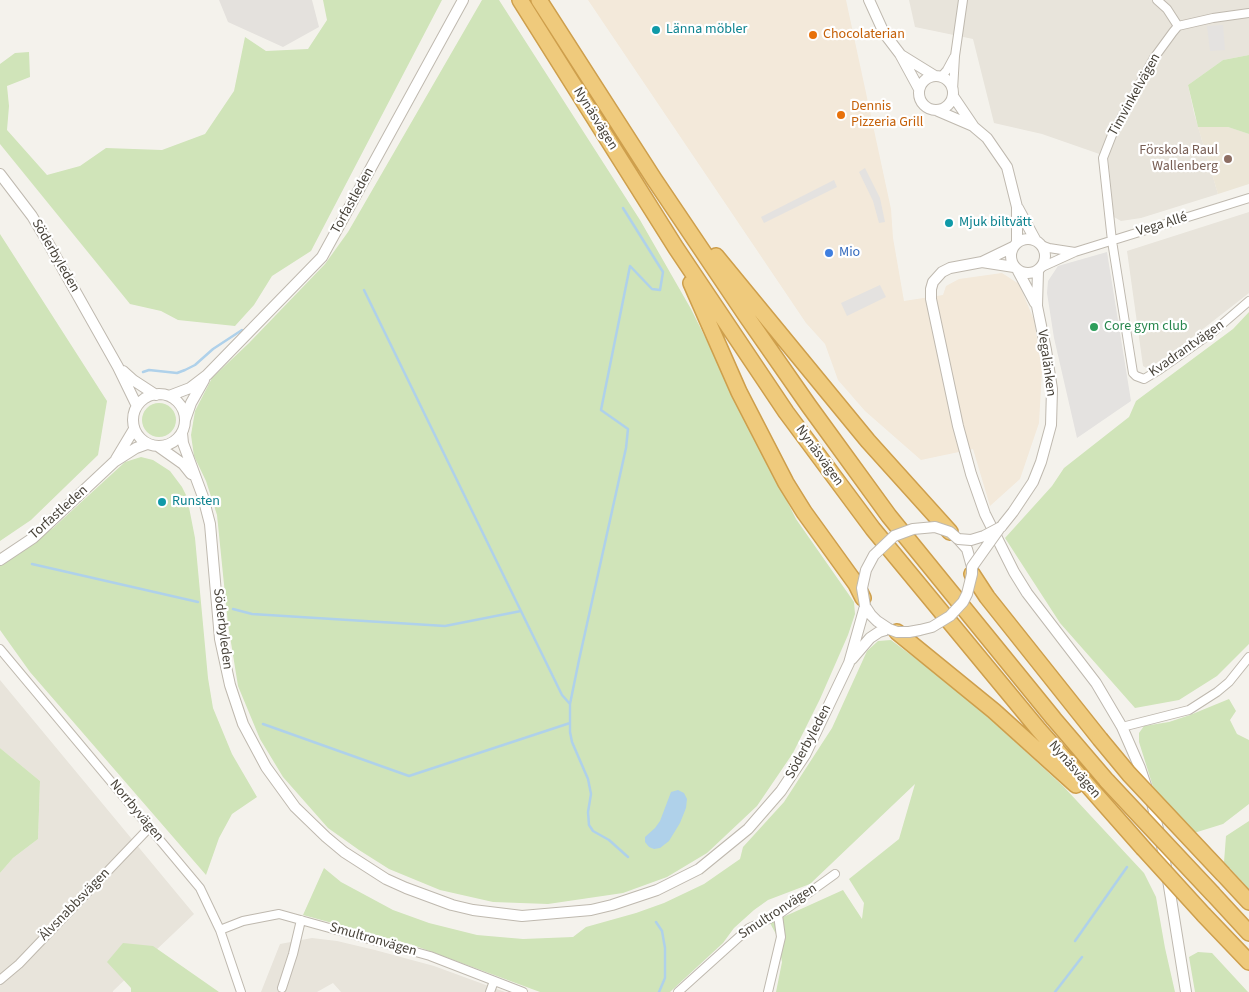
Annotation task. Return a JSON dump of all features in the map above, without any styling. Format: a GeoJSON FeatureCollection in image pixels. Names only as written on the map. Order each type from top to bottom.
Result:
{"type":"FeatureCollection","features":[{"type":"Feature","properties":{"kind":"highway","name":"Nynäsvägen"},"geometry":{"type":"LineString","coordinates":[[520,0],[676,248],[786,412],[873,529],[1104,808],[1249,962]]}},
{"type":"Feature","properties":{"kind":"highway","name":"Nynäsvägen"},"geometry":{"type":"LineString","coordinates":[[539,0],[654,179],[747,317],[889,516],[1054,719],[1107,781],[1249,933]]}},
{"type":"Feature","properties":{"kind":"highway"},"geometry":{"type":"LineString","coordinates":[[654,179],[862,434],[954,535]]}},
{"type":"Feature","properties":{"kind":"highway"},"geometry":{"type":"LineString","coordinates":[[676,248],[739,392],[786,483],[804,512],[856,584],[864,602]]}},
{"type":"Feature","properties":{"kind":"highway"},"geometry":{"type":"LineString","coordinates":[[972,570],[987,597],[1100,739],[1249,902]]}},
{"type":"Feature","properties":{"kind":"highway"},"geometry":{"type":"LineString","coordinates":[[893,630],[1015,729],[1104,808]]}},
{"type":"Feature","properties":{"kind":"street","name":"Torfastleden"},"geometry":{"type":"LineString","coordinates":[[168,396],[190,388],[207,375],[322,257],[463,0]]}},
{"type":"Feature","properties":{"kind":"street"},"geometry":{"type":"LineString","coordinates":[[869,0],[884,33],[900,54],[919,89],[920,101],[924,106],[974,127],[987,138],[1007,167],[1017,207],[1045,255],[1040,269],[1030,274],[982,262]]}},
{"type":"Feature","properties":{"kind":"street"},"geometry":{"type":"LineString","coordinates":[[938,111],[949,105],[953,93],[955,56],[964,0]]}},
{"type":"Feature","properties":{"kind":"street"},"geometry":{"type":"LineString","coordinates":[[1157,0],[1167,9],[1178,26],[1213,18],[1249,13]]}},
{"type":"Feature","properties":{"kind":"street","name":"Timvinkelvägen"},"geometry":{"type":"LineString","coordinates":[[1112,240],[1103,158],[1112,135],[1154,58],[1178,26]]}},
{"type":"Feature","properties":{"kind":"street"},"geometry":{"type":"LineString","coordinates":[[900,54],[951,84],[953,93],[974,127]]}},
{"type":"Feature","properties":{"kind":"street"},"geometry":{"type":"LineString","coordinates":[[919,89],[924,81],[938,76],[947,70],[955,56]]}},
{"type":"Feature","properties":{"kind":"street","name":"Söderbyleden"},"geometry":{"type":"LineString","coordinates":[[0,174],[32,216],[47,241],[118,368],[137,406]]}},
{"type":"Feature","properties":{"kind":"street","name":"Vega Allé"},"geometry":{"type":"LineString","coordinates":[[1040,269],[1075,252],[1249,198]]}},
{"type":"Feature","properties":{"kind":"street"},"geometry":{"type":"LineString","coordinates":[[1016,269],[1010,258],[1015,245],[1017,207]]}},
{"type":"Feature","properties":{"kind":"street"},"geometry":{"type":"LineString","coordinates":[[1038,243],[1024,239],[982,262],[950,268],[942,272],[933,282],[931,299],[954,408],[971,474],[985,514],[1014,572],[1027,592],[1096,683],[1122,727],[1140,768],[1152,803],[1164,855],[1186,992]]}},
{"type":"Feature","properties":{"kind":"street","name":"Kvadrantvägen"},"geometry":{"type":"LineString","coordinates":[[1112,240],[1133,373],[1136,376],[1144,379],[1158,370],[1213,332],[1249,301]]}},
{"type":"Feature","properties":{"kind":"street","name":"Vega Allé"},"geometry":{"type":"LineString","coordinates":[[1038,243],[1049,248],[1075,252]]}},
{"type":"Feature","properties":{"kind":"street","name":"Vegalänken"},"geometry":{"type":"LineString","coordinates":[[1016,269],[1037,306]]}},
{"type":"Feature","properties":{"kind":"street","name":"Vegalänken"},"geometry":{"type":"LineString","coordinates":[[972,570],[1032,482],[1041,462],[1050,426],[1052,408],[1051,380],[1037,306],[1040,269]]}},
{"type":"Feature","properties":{"kind":"street","name":"Söderbyleden"},"geometry":{"type":"LineString","coordinates":[[118,368],[156,395]]}},
{"type":"Feature","properties":{"kind":"street","name":"Torfastleden"},"geometry":{"type":"LineString","coordinates":[[185,420],[191,403],[207,375]]}},
{"type":"Feature","properties":{"kind":"street"},"geometry":{"type":"LineString","coordinates":[[156,395],[168,396],[178,403],[184,414],[185,420],[182,433],[172,443],[159,447],[147,444],[137,435],[134,429],[134,414],[137,406],[142,400],[156,395]]}},
{"type":"Feature","properties":{"kind":"street","name":"Torfastleden"},"geometry":{"type":"LineString","coordinates":[[114,462],[134,429]]}},
{"type":"Feature","properties":{"kind":"street","name":"Söderbyleden"},"geometry":{"type":"LineString","coordinates":[[182,433],[183,443],[203,497],[210,524],[224,663],[236,705],[253,745],[280,788],[295,807],[344,852],[366,867],[400,885],[452,905],[473,910],[522,916],[591,910],[620,903],[664,887],[699,869],[748,830],[792,776],[805,755],[849,663],[864,602]]}},
{"type":"Feature","properties":{"kind":"street","name":"Torfastleden"},"geometry":{"type":"LineString","coordinates":[[0,560],[38,533],[114,462],[136,448],[147,444]]}},
{"type":"Feature","properties":{"kind":"street","name":"Söderbyleden"},"geometry":{"type":"LineString","coordinates":[[159,447],[182,464],[198,482]]}},
{"type":"Feature","properties":{"kind":"street"},"geometry":{"type":"LineString","coordinates":[[935,527],[954,535],[967,549],[972,570],[967,594],[957,609],[950,616],[926,629],[909,632],[893,630],[871,616],[864,602],[863,580],[869,563],[880,548],[894,536],[913,529],[935,527]]}},
{"type":"Feature","properties":{"kind":"street","name":"Vegalänken"},"geometry":{"type":"LineString","coordinates":[[954,535],[977,539],[1000,527]]}},
{"type":"Feature","properties":{"kind":"street","name":"Söderbyleden"},"geometry":{"type":"LineString","coordinates":[[849,663],[870,638],[879,632],[893,630]]}},
{"type":"Feature","properties":{"kind":"street","name":"Norrbyvägen"},"geometry":{"type":"LineString","coordinates":[[0,649],[200,888],[220,930],[241,992]]}},
{"type":"Feature","properties":{"kind":"street"},"geometry":{"type":"LineString","coordinates":[[1122,727],[1179,713],[1197,706],[1229,682],[1249,657]]}},
{"type":"Feature","properties":{"kind":"street","name":"Älvsnabbsvägen"},"geometry":{"type":"LineString","coordinates":[[0,980],[19,964],[149,828]]}},
{"type":"Feature","properties":{"kind":"street","name":"Smultronvägen"},"geometry":{"type":"LineString","coordinates":[[678,992],[749,928],[778,915],[835,874]]}},
{"type":"Feature","properties":{"kind":"street","name":"Smultronvägen"},"geometry":{"type":"LineString","coordinates":[[220,930],[243,921],[279,914],[414,951],[522,992]]}},
{"type":"Feature","properties":{"kind":"street"},"geometry":{"type":"LineString","coordinates":[[768,992],[781,937],[778,915]]}},
{"type":"Feature","properties":{"kind":"street"},"geometry":{"type":"LineString","coordinates":[[282,988],[301,920]]}},
{"type":"Feature","properties":{"kind":"street"},"geometry":{"type":"LineString","coordinates":[[490,992],[494,981]]}},
{"type":"Feature","properties":{"kind":"shaded area"},"geometry":{"type":"Polygon","coordinates":[[[219,0],[312,0],[319,27],[283,47],[228,22],[219,0]]]}},
{"type":"Feature","properties":{"kind":"shaded area"},"geometry":{"type":"Polygon","coordinates":[[[588,0],[846,0],[891,209],[893,238],[904,301],[943,295],[946,286],[959,279],[1002,273],[1019,284],[1034,320],[1042,370],[1039,423],[1020,479],[990,506],[973,449],[921,460],[865,411],[838,380],[825,344],[806,323],[588,0]]]}},
{"type":"Feature","properties":{"kind":"shaded area"},"geometry":{"type":"Polygon","coordinates":[[[909,0],[1249,0],[1249,55],[1223,60],[1188,85],[1194,113],[1218,194],[1141,218],[1121,221],[1114,217],[1108,157],[1042,134],[994,123],[973,39],[915,27],[909,0]]]}},
{"type":"Feature","properties":{"kind":"shaded area"},"geometry":{"type":"Polygon","coordinates":[[[1223,25],[1225,50],[1210,51],[1207,26],[1223,25]]]}},
{"type":"Feature","properties":{"kind":"shaded area","name":"Förskola Raul Wallenberg"},"geometry":{"type":"Polygon","coordinates":[[[1198,127],[1228,127],[1249,134],[1249,184],[1218,194],[1198,127]]]}},
{"type":"Feature","properties":{"kind":"shaded area"},"geometry":{"type":"Polygon","coordinates":[[[865,168],[880,198],[885,222],[879,223],[873,201],[859,172],[865,168]]]}},
{"type":"Feature","properties":{"kind":"shaded area"},"geometry":{"type":"Polygon","coordinates":[[[834,180],[837,187],[764,223],[761,217],[834,180]]]}},
{"type":"Feature","properties":{"kind":"shaded area"},"geometry":{"type":"Polygon","coordinates":[[[1249,212],[1249,293],[1176,350],[1148,369],[1143,366],[1127,251],[1249,212]]]}},
{"type":"Feature","properties":{"kind":"shaded area"},"geometry":{"type":"Polygon","coordinates":[[[1107,252],[1131,401],[1077,438],[1054,338],[1047,293],[1048,281],[1058,266],[1107,252]]]}},
{"type":"Feature","properties":{"kind":"shaded area"},"geometry":{"type":"Polygon","coordinates":[[[880,285],[886,297],[847,316],[841,303],[880,285]]]}},
{"type":"Feature","properties":{"kind":"shaded area"},"geometry":{"type":"Polygon","coordinates":[[[0,680],[194,914],[113,992],[0,992],[0,873],[13,858],[38,839],[40,781],[0,748],[0,680]]]}},
{"type":"Feature","properties":{"kind":"shaded area"},"geometry":{"type":"Polygon","coordinates":[[[312,938],[337,941],[434,966],[505,992],[341,992],[333,983],[317,992],[261,992],[280,944],[312,938]]]}},
{"type":"Feature","properties":{"kind":"green space"},"geometry":{"type":"Polygon","coordinates":[[[323,0],[442,0],[311,251],[272,276],[254,305],[235,326],[178,320],[161,311],[130,304],[0,144],[0,64],[15,53],[29,52],[30,77],[7,86],[9,106],[7,130],[47,175],[80,166],[106,148],[162,150],[205,134],[234,91],[245,37],[266,51],[308,49],[327,20],[323,0]]]}},
{"type":"Feature","properties":{"kind":"green space"},"geometry":{"type":"Polygon","coordinates":[[[482,0],[499,0],[640,220],[691,309],[796,519],[854,602],[855,614],[848,635],[820,699],[793,753],[757,806],[707,853],[667,877],[623,893],[548,904],[493,902],[440,890],[389,869],[328,828],[283,777],[260,739],[238,686],[228,624],[217,515],[206,481],[194,456],[191,435],[195,411],[212,378],[249,343],[325,264],[348,232],[482,0]]]}},
{"type":"Feature","properties":{"kind":"green space"},"geometry":{"type":"Polygon","coordinates":[[[1249,55],[1249,134],[1228,127],[1198,127],[1188,85],[1223,60],[1249,55]]]}},
{"type":"Feature","properties":{"kind":"green space"},"geometry":{"type":"Polygon","coordinates":[[[0,234],[107,401],[98,455],[31,520],[0,541],[0,234]]]}},
{"type":"Feature","properties":{"kind":"green space"},"geometry":{"type":"Polygon","coordinates":[[[1249,312],[1249,644],[1217,676],[1179,700],[1135,708],[1060,623],[1005,538],[1052,486],[1064,468],[1129,417],[1136,401],[1233,329],[1249,312]]]}},
{"type":"Feature","properties":{"kind":"green space"},"geometry":{"type":"Polygon","coordinates":[[[159,403],[171,408],[176,420],[171,432],[159,437],[147,432],[142,420],[147,408],[159,403]]]}},
{"type":"Feature","properties":{"kind":"green space"},"geometry":{"type":"Polygon","coordinates":[[[141,457],[153,460],[170,471],[187,497],[195,538],[208,678],[213,708],[232,754],[257,797],[232,814],[219,838],[206,875],[30,672],[0,630],[0,566],[53,528],[125,462],[141,457]]]}},
{"type":"Feature","properties":{"kind":"green space"},"geometry":{"type":"Polygon","coordinates":[[[891,640],[939,676],[987,716],[1063,786],[1144,873],[1156,897],[1175,992],[776,992],[782,962],[777,936],[770,923],[843,890],[862,919],[864,903],[849,879],[899,839],[915,784],[810,884],[768,900],[754,910],[734,928],[723,943],[670,992],[540,992],[413,945],[303,915],[324,868],[341,882],[393,910],[429,923],[477,935],[523,939],[573,937],[586,927],[664,903],[704,884],[740,859],[743,847],[784,802],[832,728],[867,651],[878,641],[891,640]]]}},
{"type":"Feature","properties":{"kind":"green space"},"geometry":{"type":"Polygon","coordinates":[[[1229,699],[1236,711],[1230,720],[1237,734],[1249,740],[1249,804],[1223,824],[1194,833],[1155,793],[1139,742],[1139,733],[1144,726],[1169,722],[1229,699]]]}},
{"type":"Feature","properties":{"kind":"green space"},"geometry":{"type":"Polygon","coordinates":[[[0,748],[40,781],[38,839],[13,858],[0,873],[0,748]]]}},
{"type":"Feature","properties":{"kind":"green space"},"geometry":{"type":"Polygon","coordinates":[[[1249,821],[1249,889],[1224,862],[1226,836],[1249,821]]]}},
{"type":"Feature","properties":{"kind":"green space"},"geometry":{"type":"Polygon","coordinates":[[[123,943],[153,946],[219,992],[131,992],[131,988],[107,962],[123,943]]]}},
{"type":"Feature","properties":{"kind":"green space"},"geometry":{"type":"Polygon","coordinates":[[[1198,952],[1212,953],[1248,992],[1195,992],[1189,957],[1198,952]]]}},
{"type":"Feature","properties":{"kind":"water"},"geometry":{"type":"Polygon","coordinates":[[[678,790],[684,793],[687,799],[686,808],[680,823],[669,841],[660,848],[654,849],[649,847],[645,842],[645,837],[660,821],[671,792],[678,790]]]}},
{"type":"Feature","properties":{"kind":"waterway"},"geometry":{"type":"LineString","coordinates":[[623,208],[663,272],[660,290],[652,289],[630,266],[601,410],[628,429],[626,448],[570,704],[570,732],[572,742],[588,779],[591,794],[588,812],[589,825],[593,831],[609,840],[628,857]]}},
{"type":"Feature","properties":{"kind":"waterway"},"geometry":{"type":"LineString","coordinates":[[364,290],[562,695],[570,704]]}},
{"type":"Feature","properties":{"kind":"waterway"},"geometry":{"type":"LineString","coordinates":[[143,372],[149,370],[177,373],[185,370],[195,365],[213,349],[242,330]]}},
{"type":"Feature","properties":{"kind":"waterway"},"geometry":{"type":"LineString","coordinates":[[32,564],[198,602]]}},
{"type":"Feature","properties":{"kind":"waterway"},"geometry":{"type":"LineString","coordinates":[[233,609],[252,614],[445,626],[521,611]]}},
{"type":"Feature","properties":{"kind":"waterway"},"geometry":{"type":"LineString","coordinates":[[263,724],[409,776],[570,723]]}},
{"type":"Feature","properties":{"kind":"waterway"},"geometry":{"type":"LineString","coordinates":[[1075,941],[1127,867]]}},
{"type":"Feature","properties":{"kind":"waterway"},"geometry":{"type":"LineString","coordinates":[[656,922],[662,931],[665,948],[665,978],[659,992]]}},
{"type":"Feature","properties":{"kind":"waterway"},"geometry":{"type":"LineString","coordinates":[[1055,992],[1082,957]]}},
{"type":"Feature","properties":{"kind":"place","name":"Länna möbler"},"geometry":{"type":"Point","coordinates":[656,30]}},
{"type":"Feature","properties":{"kind":"place","name":"Chocolaterian"},"geometry":{"type":"Point","coordinates":[813,35]}},
{"type":"Feature","properties":{"kind":"place","name":"Dennis Pizzeria Grill"},"geometry":{"type":"Point","coordinates":[841,115]}},
{"type":"Feature","properties":{"kind":"place","name":"Förskola Raul Wallenberg"},"geometry":{"type":"Point","coordinates":[1228,159]}},
{"type":"Feature","properties":{"kind":"place","name":"Mjuk biltvätt"},"geometry":{"type":"Point","coordinates":[949,223]}},
{"type":"Feature","properties":{"kind":"place","name":"Mio"},"geometry":{"type":"Point","coordinates":[829,253]}},
{"type":"Feature","properties":{"kind":"place","name":"Core gym club"},"geometry":{"type":"Point","coordinates":[1094,327]}},
{"type":"Feature","properties":{"kind":"place","name":"Runsten"},"geometry":{"type":"Point","coordinates":[162,502]}}]}
